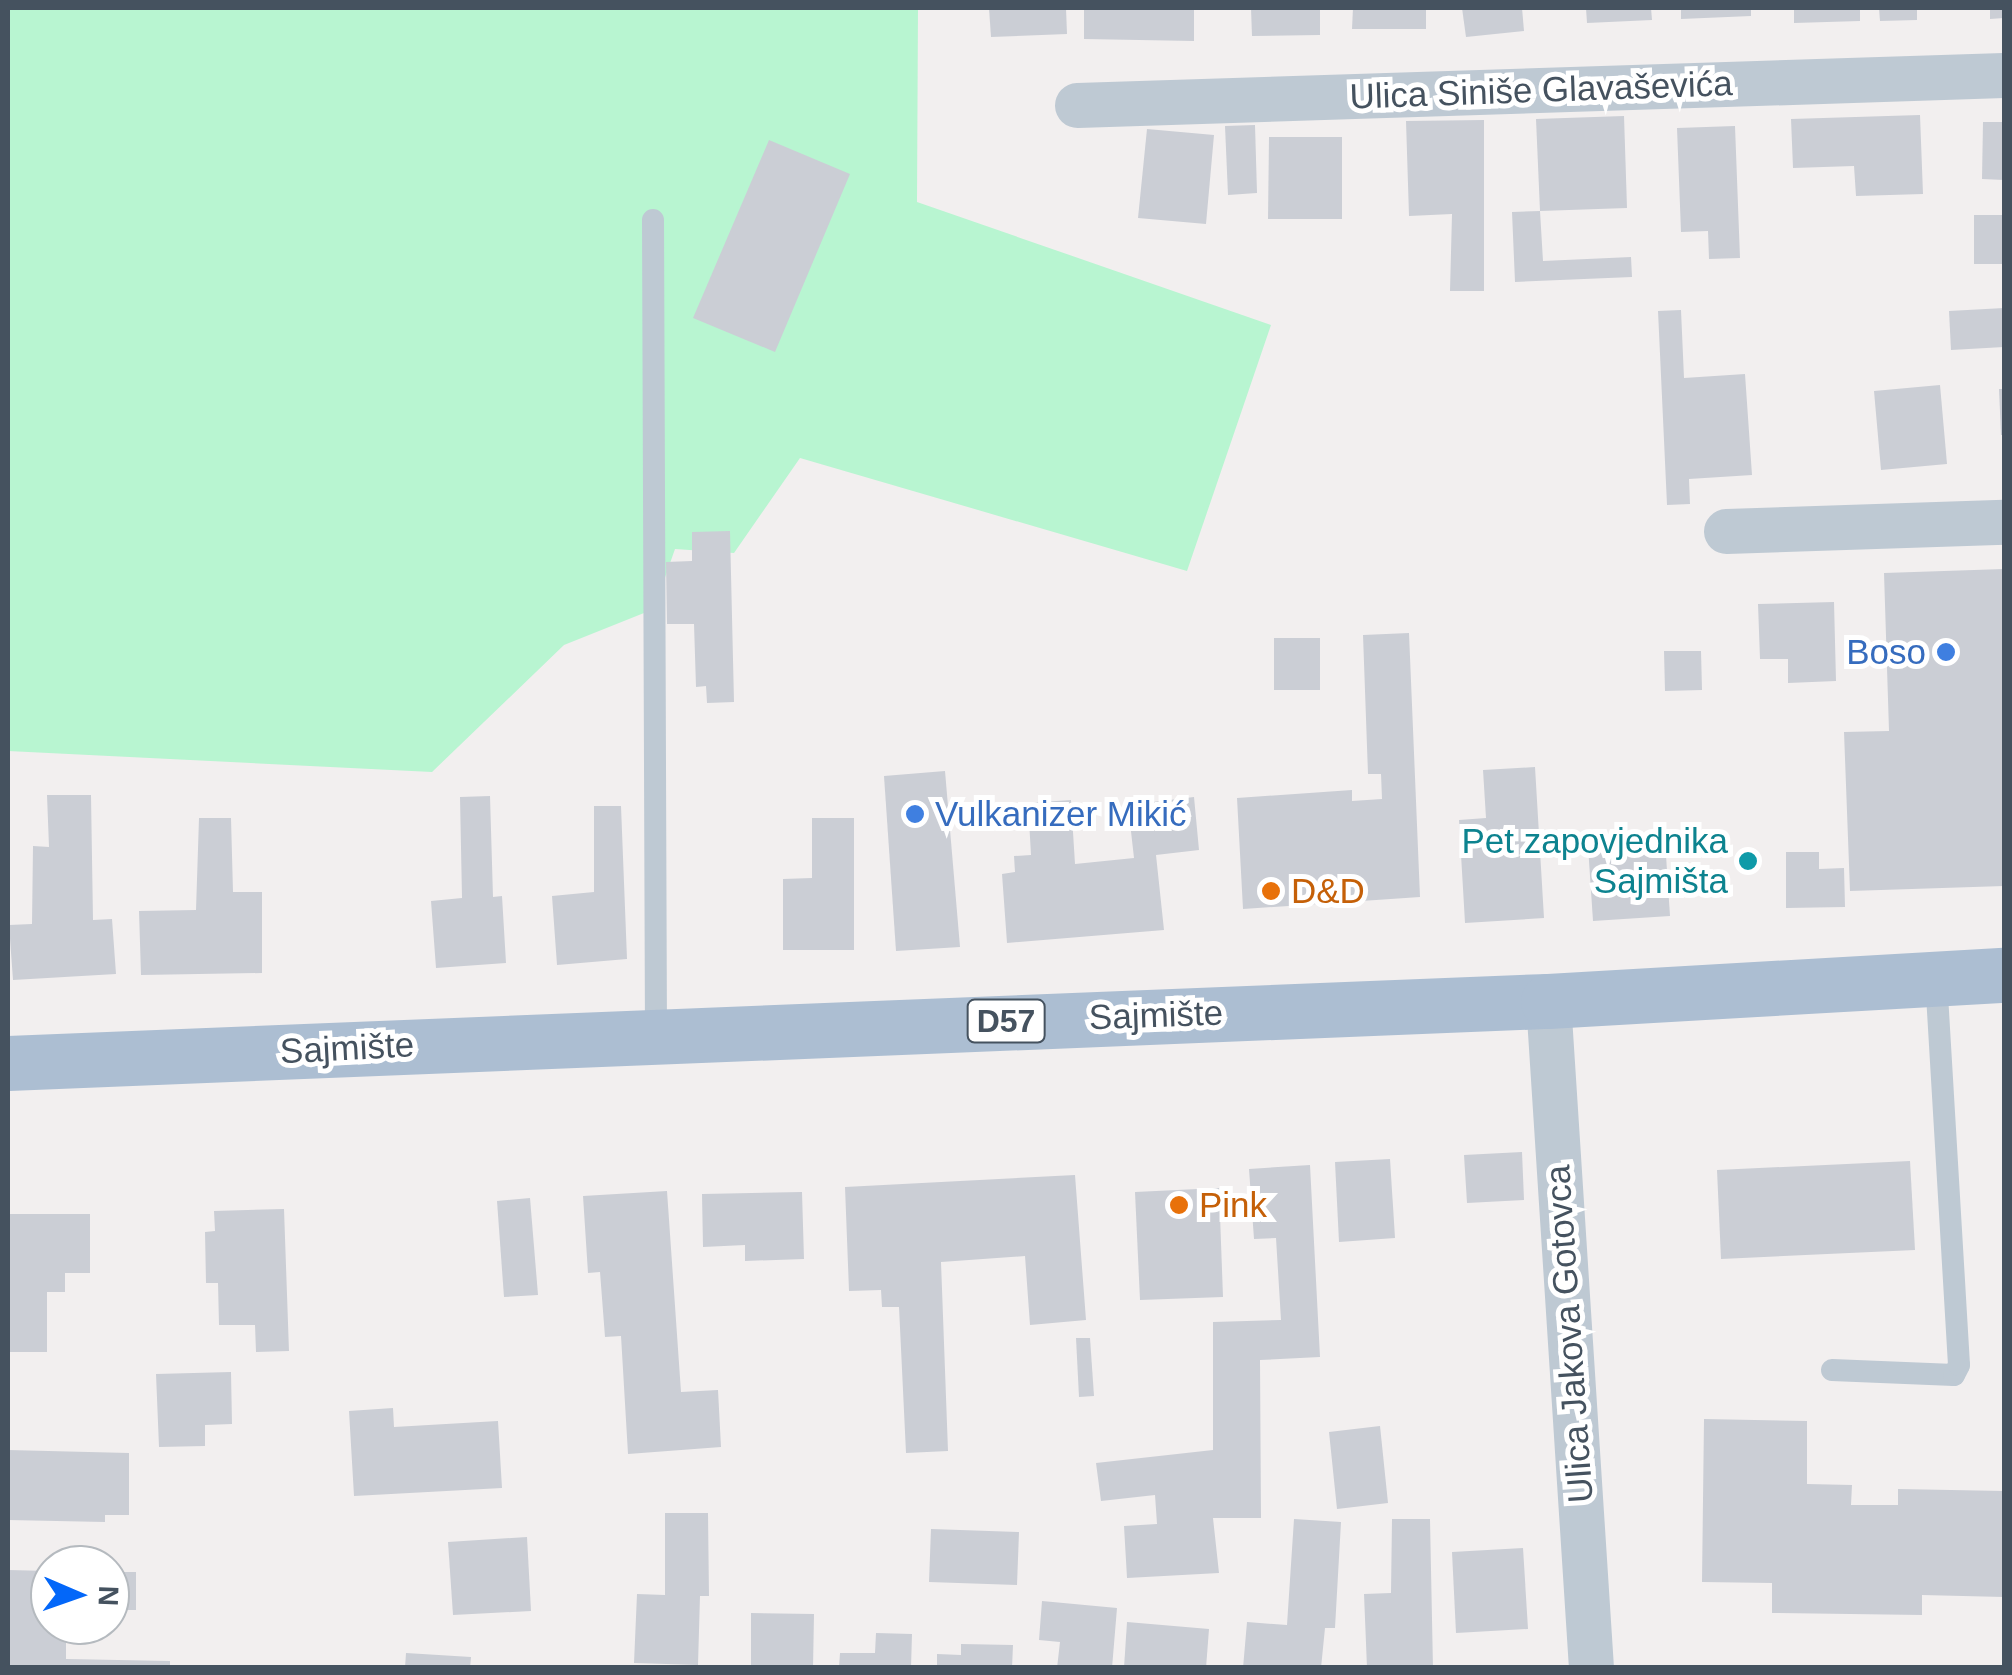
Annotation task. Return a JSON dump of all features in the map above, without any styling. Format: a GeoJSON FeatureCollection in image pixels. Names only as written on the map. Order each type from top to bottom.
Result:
{"type":"FeatureCollection","features":[{"type":"Feature","properties":{"kind":"main road","name":"Sajmište"},"geometry":{"type":"LineString","coordinates":[[8,1063],[656,1033],[1548,1002],[2004,976]]}},
{"type":"Feature","properties":{"kind":"street","name":"Ulica Siniše Glavaševića"},"geometry":{"type":"LineString","coordinates":[[1077,105],[2004,75]]}},
{"type":"Feature","properties":{"kind":"street"},"geometry":{"type":"LineString","coordinates":[[1726,531],[2004,522]]}},
{"type":"Feature","properties":{"kind":"street","name":"Ulica Jakova Gotovca"},"geometry":{"type":"LineString","coordinates":[[1548,1002],[1591,1668]]}},
{"type":"Feature","properties":{"kind":"lane"},"geometry":{"type":"LineString","coordinates":[[653,220],[656,1033]]}},
{"type":"Feature","properties":{"kind":"lane"},"geometry":{"type":"LineString","coordinates":[[1832,1370],[1954,1375],[1959,1364],[1936,979]]}},
{"type":"Feature","properties":{"kind":"green space"},"geometry":{"type":"Polygon","coordinates":[[[8,8],[918,8],[917,202],[1271,325],[1187,571],[800,458],[734,553],[675,549],[654,609],[564,645],[432,772],[8,751],[8,8]]]}},
{"type":"Feature","properties":{"kind":"building"},"geometry":{"type":"Polygon","coordinates":[[[989,8],[1066,8],[1067,34],[991,37],[989,8]]]}},
{"type":"Feature","properties":{"kind":"building"},"geometry":{"type":"Polygon","coordinates":[[[1084,8],[1194,8],[1194,41],[1084,39],[1084,8]]]}},
{"type":"Feature","properties":{"kind":"building"},"geometry":{"type":"Polygon","coordinates":[[[1251,8],[1320,8],[1320,35],[1252,36],[1251,8]]]}},
{"type":"Feature","properties":{"kind":"building"},"geometry":{"type":"Polygon","coordinates":[[[1353,8],[1426,8],[1426,29],[1352,29],[1353,8]]]}},
{"type":"Feature","properties":{"kind":"building"},"geometry":{"type":"Polygon","coordinates":[[[1462,8],[1522,8],[1524,31],[1466,37],[1462,8]]]}},
{"type":"Feature","properties":{"kind":"building"},"geometry":{"type":"Polygon","coordinates":[[[1586,8],[1651,8],[1652,20],[1587,23],[1586,8]]]}},
{"type":"Feature","properties":{"kind":"building"},"geometry":{"type":"Polygon","coordinates":[[[1681,8],[1751,8],[1751,16],[1681,19],[1681,8]]]}},
{"type":"Feature","properties":{"kind":"building"},"geometry":{"type":"Polygon","coordinates":[[[1794,8],[1860,8],[1860,21],[1794,23],[1794,8]]]}},
{"type":"Feature","properties":{"kind":"building"},"geometry":{"type":"Polygon","coordinates":[[[1879,8],[1917,8],[1917,20],[1880,21],[1879,8]]]}},
{"type":"Feature","properties":{"kind":"building"},"geometry":{"type":"Polygon","coordinates":[[[1990,8],[2004,8],[2004,18],[1990,19],[1990,8]]]}},
{"type":"Feature","properties":{"kind":"building"},"geometry":{"type":"Polygon","coordinates":[[[1920,115],[1923,194],[1856,196],[1854,166],[1793,168],[1791,119],[1920,115]]]}},
{"type":"Feature","properties":{"kind":"building"},"geometry":{"type":"Polygon","coordinates":[[[1624,116],[1627,208],[1540,211],[1536,119],[1624,116]]]}},
{"type":"Feature","properties":{"kind":"building"},"geometry":{"type":"Polygon","coordinates":[[[1484,120],[1484,291],[1450,291],[1452,214],[1409,216],[1406,121],[1484,120]]]}},
{"type":"Feature","properties":{"kind":"building"},"geometry":{"type":"Polygon","coordinates":[[[1983,122],[2004,122],[2004,180],[1982,179],[1983,122]]]}},
{"type":"Feature","properties":{"kind":"building"},"geometry":{"type":"Polygon","coordinates":[[[1255,125],[1257,193],[1228,195],[1225,126],[1255,125]]]}},
{"type":"Feature","properties":{"kind":"building"},"geometry":{"type":"Polygon","coordinates":[[[1735,126],[1740,258],[1709,259],[1708,231],[1681,232],[1677,128],[1735,126]]]}},
{"type":"Feature","properties":{"kind":"building"},"geometry":{"type":"Polygon","coordinates":[[[1147,129],[1214,135],[1206,224],[1138,218],[1147,129]]]}},
{"type":"Feature","properties":{"kind":"building"},"geometry":{"type":"Polygon","coordinates":[[[1269,137],[1342,137],[1342,219],[1268,219],[1269,137]]]}},
{"type":"Feature","properties":{"kind":"building"},"geometry":{"type":"Polygon","coordinates":[[[769,140],[850,174],[775,352],[693,318],[769,140]]]}},
{"type":"Feature","properties":{"kind":"building"},"geometry":{"type":"Polygon","coordinates":[[[1540,211],[1543,261],[1631,257],[1632,277],[1515,282],[1512,212],[1540,211]]]}},
{"type":"Feature","properties":{"kind":"building"},"geometry":{"type":"Polygon","coordinates":[[[1974,215],[2004,215],[2004,264],[1974,264],[1974,215]]]}},
{"type":"Feature","properties":{"kind":"building"},"geometry":{"type":"Polygon","coordinates":[[[2004,308],[2004,347],[1951,350],[1949,311],[2004,308]]]}},
{"type":"Feature","properties":{"kind":"building"},"geometry":{"type":"Polygon","coordinates":[[[1681,310],[1684,378],[1745,374],[1752,475],[1689,479],[1690,504],[1667,505],[1658,311],[1681,310]]]}},
{"type":"Feature","properties":{"kind":"building"},"geometry":{"type":"Polygon","coordinates":[[[1940,385],[1947,464],[1881,470],[1874,391],[1940,385]]]}},
{"type":"Feature","properties":{"kind":"building"},"geometry":{"type":"Polygon","coordinates":[[[1999,389],[2004,389],[2004,435],[2001,435],[1999,389]]]}},
{"type":"Feature","properties":{"kind":"building"},"geometry":{"type":"Polygon","coordinates":[[[730,531],[734,702],[707,703],[706,686],[696,687],[694,624],[667,624],[666,562],[692,561],[692,532],[730,531]]]}},
{"type":"Feature","properties":{"kind":"building","name":"Boso"},"geometry":{"type":"Polygon","coordinates":[[[2004,569],[2004,886],[1850,891],[1844,732],[1889,731],[1884,573],[2004,569]]]}},
{"type":"Feature","properties":{"kind":"building"},"geometry":{"type":"Polygon","coordinates":[[[1834,602],[1836,681],[1788,683],[1788,659],[1760,659],[1758,604],[1834,602]]]}},
{"type":"Feature","properties":{"kind":"building"},"geometry":{"type":"Polygon","coordinates":[[[1409,633],[1420,897],[1243,909],[1237,798],[1352,790],[1352,801],[1382,799],[1381,774],[1368,774],[1363,635],[1409,633]]]}},
{"type":"Feature","properties":{"kind":"building"},"geometry":{"type":"Polygon","coordinates":[[[1274,638],[1320,638],[1320,690],[1274,690],[1274,638]]]}},
{"type":"Feature","properties":{"kind":"building"},"geometry":{"type":"Polygon","coordinates":[[[1664,651],[1701,651],[1702,690],[1665,691],[1664,651]]]}},
{"type":"Feature","properties":{"kind":"building"},"geometry":{"type":"Polygon","coordinates":[[[1535,767],[1544,918],[1465,923],[1459,820],[1486,818],[1483,770],[1535,767]]]}},
{"type":"Feature","properties":{"kind":"building"},"geometry":{"type":"Polygon","coordinates":[[[945,771],[960,947],[896,951],[884,776],[945,771]]]}},
{"type":"Feature","properties":{"kind":"building"},"geometry":{"type":"Polygon","coordinates":[[[47,795],[91,795],[93,920],[112,919],[116,974],[13,980],[9,925],[32,924],[33,846],[49,847],[47,795]]]}},
{"type":"Feature","properties":{"kind":"building"},"geometry":{"type":"Polygon","coordinates":[[[490,796],[493,897],[502,896],[506,963],[436,968],[431,901],[462,898],[460,797],[490,796]]]}},
{"type":"Feature","properties":{"kind":"building"},"geometry":{"type":"Polygon","coordinates":[[[1194,797],[1199,850],[1156,855],[1164,930],[1007,943],[1002,874],[1015,872],[1014,856],[1031,855],[1028,803],[1071,800],[1075,864],[1134,858],[1128,805],[1194,797]]]}},
{"type":"Feature","properties":{"kind":"building"},"geometry":{"type":"Polygon","coordinates":[[[594,806],[621,806],[627,959],[557,965],[552,896],[594,892],[594,806]]]}},
{"type":"Feature","properties":{"kind":"building"},"geometry":{"type":"Polygon","coordinates":[[[199,818],[231,818],[233,892],[262,892],[262,973],[141,975],[139,911],[196,910],[199,818]]]}},
{"type":"Feature","properties":{"kind":"building"},"geometry":{"type":"Polygon","coordinates":[[[812,818],[854,818],[854,950],[783,950],[783,879],[812,878],[812,818]]]}},
{"type":"Feature","properties":{"kind":"building"},"geometry":{"type":"Polygon","coordinates":[[[1665,840],[1670,916],[1593,921],[1588,846],[1665,840]]]}},
{"type":"Feature","properties":{"kind":"building"},"geometry":{"type":"Polygon","coordinates":[[[1786,852],[1819,852],[1819,869],[1844,868],[1845,907],[1786,908],[1786,852]]]}},
{"type":"Feature","properties":{"kind":"building"},"geometry":{"type":"Polygon","coordinates":[[[1522,1152],[1524,1200],[1467,1203],[1464,1155],[1522,1152]]]}},
{"type":"Feature","properties":{"kind":"building"},"geometry":{"type":"Polygon","coordinates":[[[1390,1159],[1395,1238],[1339,1242],[1335,1162],[1390,1159]]]}},
{"type":"Feature","properties":{"kind":"building"},"geometry":{"type":"Polygon","coordinates":[[[1910,1161],[1915,1250],[1721,1259],[1717,1170],[1910,1161]]]}},
{"type":"Feature","properties":{"kind":"building"},"geometry":{"type":"Polygon","coordinates":[[[1310,1165],[1320,1357],[1260,1360],[1261,1518],[1213,1518],[1219,1573],[1127,1578],[1124,1526],[1157,1524],[1155,1495],[1101,1501],[1096,1463],[1213,1450],[1213,1322],[1281,1320],[1276,1238],[1254,1239],[1249,1169],[1310,1165]]]}},
{"type":"Feature","properties":{"kind":"building"},"geometry":{"type":"Polygon","coordinates":[[[1075,1175],[1086,1320],[1030,1325],[1025,1256],[941,1262],[948,1451],[906,1453],[899,1307],[882,1307],[881,1290],[849,1291],[845,1187],[1075,1175]]]}},
{"type":"Feature","properties":{"kind":"building"},"geometry":{"type":"Polygon","coordinates":[[[1219,1188],[1223,1297],[1140,1300],[1135,1192],[1219,1188]]]}},
{"type":"Feature","properties":{"kind":"building"},"geometry":{"type":"Polygon","coordinates":[[[667,1191],[681,1392],[718,1390],[721,1447],[628,1454],[621,1336],[605,1337],[600,1272],[588,1273],[583,1196],[667,1191]]]}},
{"type":"Feature","properties":{"kind":"building"},"geometry":{"type":"Polygon","coordinates":[[[802,1192],[804,1259],[745,1261],[745,1245],[703,1247],[702,1194],[802,1192]]]}},
{"type":"Feature","properties":{"kind":"building"},"geometry":{"type":"Polygon","coordinates":[[[530,1198],[538,1295],[504,1297],[497,1201],[530,1198]]]}},
{"type":"Feature","properties":{"kind":"building"},"geometry":{"type":"Polygon","coordinates":[[[284,1209],[289,1351],[256,1352],[255,1325],[219,1325],[218,1283],[206,1283],[205,1232],[215,1231],[214,1211],[284,1209]]]}},
{"type":"Feature","properties":{"kind":"building"},"geometry":{"type":"Polygon","coordinates":[[[8,1214],[90,1214],[90,1273],[65,1273],[65,1292],[47,1292],[47,1352],[8,1352],[8,1214]]]}},
{"type":"Feature","properties":{"kind":"building"},"geometry":{"type":"Polygon","coordinates":[[[1076,1338],[1090,1338],[1094,1396],[1079,1397],[1076,1338]]]}},
{"type":"Feature","properties":{"kind":"building"},"geometry":{"type":"Polygon","coordinates":[[[231,1372],[232,1424],[205,1425],[205,1446],[159,1447],[156,1374],[231,1372]]]}},
{"type":"Feature","properties":{"kind":"building"},"geometry":{"type":"Polygon","coordinates":[[[393,1408],[394,1427],[498,1421],[502,1488],[354,1496],[349,1411],[393,1408]]]}},
{"type":"Feature","properties":{"kind":"building"},"geometry":{"type":"Polygon","coordinates":[[[1704,1419],[1807,1421],[1807,1484],[1852,1485],[1851,1505],[1898,1505],[1898,1489],[2004,1491],[2004,1597],[1922,1595],[1922,1615],[1772,1613],[1772,1583],[1702,1582],[1704,1419]]]}},
{"type":"Feature","properties":{"kind":"building"},"geometry":{"type":"Polygon","coordinates":[[[1380,1426],[1388,1503],[1337,1509],[1329,1432],[1380,1426]]]}},
{"type":"Feature","properties":{"kind":"building"},"geometry":{"type":"Polygon","coordinates":[[[8,1450],[129,1453],[129,1515],[105,1515],[105,1522],[8,1520],[8,1450]]]}},
{"type":"Feature","properties":{"kind":"building"},"geometry":{"type":"Polygon","coordinates":[[[665,1513],[708,1513],[709,1596],[700,1596],[698,1665],[634,1663],[637,1594],[665,1595],[665,1513]]]}},
{"type":"Feature","properties":{"kind":"building"},"geometry":{"type":"Polygon","coordinates":[[[1294,1519],[1341,1522],[1335,1628],[1325,1628],[1321,1668],[1243,1668],[1247,1622],[1287,1625],[1294,1519]]]}},
{"type":"Feature","properties":{"kind":"building"},"geometry":{"type":"Polygon","coordinates":[[[1392,1519],[1430,1519],[1433,1668],[1367,1668],[1364,1594],[1391,1593],[1392,1519]]]}},
{"type":"Feature","properties":{"kind":"building"},"geometry":{"type":"Polygon","coordinates":[[[931,1529],[1019,1532],[1017,1585],[929,1582],[931,1529]]]}},
{"type":"Feature","properties":{"kind":"building"},"geometry":{"type":"Polygon","coordinates":[[[527,1537],[531,1611],[453,1615],[448,1542],[527,1537]]]}},
{"type":"Feature","properties":{"kind":"building"},"geometry":{"type":"Polygon","coordinates":[[[1523,1548],[1528,1629],[1456,1633],[1452,1552],[1523,1548]]]}},
{"type":"Feature","properties":{"kind":"building"},"geometry":{"type":"Polygon","coordinates":[[[8,1570],[30,1571],[30,1645],[66,1645],[66,1659],[170,1661],[170,1668],[8,1668],[8,1570]]]}},
{"type":"Feature","properties":{"kind":"building"},"geometry":{"type":"Polygon","coordinates":[[[130,1572],[136,1572],[136,1610],[130,1610],[130,1572]]]}},
{"type":"Feature","properties":{"kind":"building"},"geometry":{"type":"Polygon","coordinates":[[[1042,1601],[1117,1608],[1112,1668],[1057,1668],[1060,1642],[1039,1640],[1042,1601]]]}},
{"type":"Feature","properties":{"kind":"building"},"geometry":{"type":"Polygon","coordinates":[[[751,1613],[814,1614],[813,1668],[751,1668],[751,1613]]]}},
{"type":"Feature","properties":{"kind":"building"},"geometry":{"type":"Polygon","coordinates":[[[1127,1622],[1209,1629],[1206,1668],[1124,1668],[1127,1622]]]}},
{"type":"Feature","properties":{"kind":"building"},"geometry":{"type":"Polygon","coordinates":[[[876,1633],[912,1634],[911,1668],[839,1668],[840,1653],[875,1653],[876,1633]]]}},
{"type":"Feature","properties":{"kind":"building"},"geometry":{"type":"Polygon","coordinates":[[[961,1644],[1013,1645],[1012,1668],[937,1668],[937,1654],[961,1655],[961,1644]]]}},
{"type":"Feature","properties":{"kind":"building"},"geometry":{"type":"Polygon","coordinates":[[[406,1653],[471,1657],[470,1668],[405,1668],[406,1653]]]}},
{"type":"Feature","properties":{"kind":"place","name":"Boso"},"geometry":{"type":"Point","coordinates":[1946,652]}},
{"type":"Feature","properties":{"kind":"place","name":"Vulkanizer Mikić"},"geometry":{"type":"Point","coordinates":[915,814]}},
{"type":"Feature","properties":{"kind":"place","name":"Pet zapovjednika Sajmišta"},"geometry":{"type":"Point","coordinates":[1748,861]}},
{"type":"Feature","properties":{"kind":"place","name":"D&D"},"geometry":{"type":"Point","coordinates":[1271,891]}},
{"type":"Feature","properties":{"kind":"place","name":"Pink"},"geometry":{"type":"Point","coordinates":[1179,1205]}}]}
